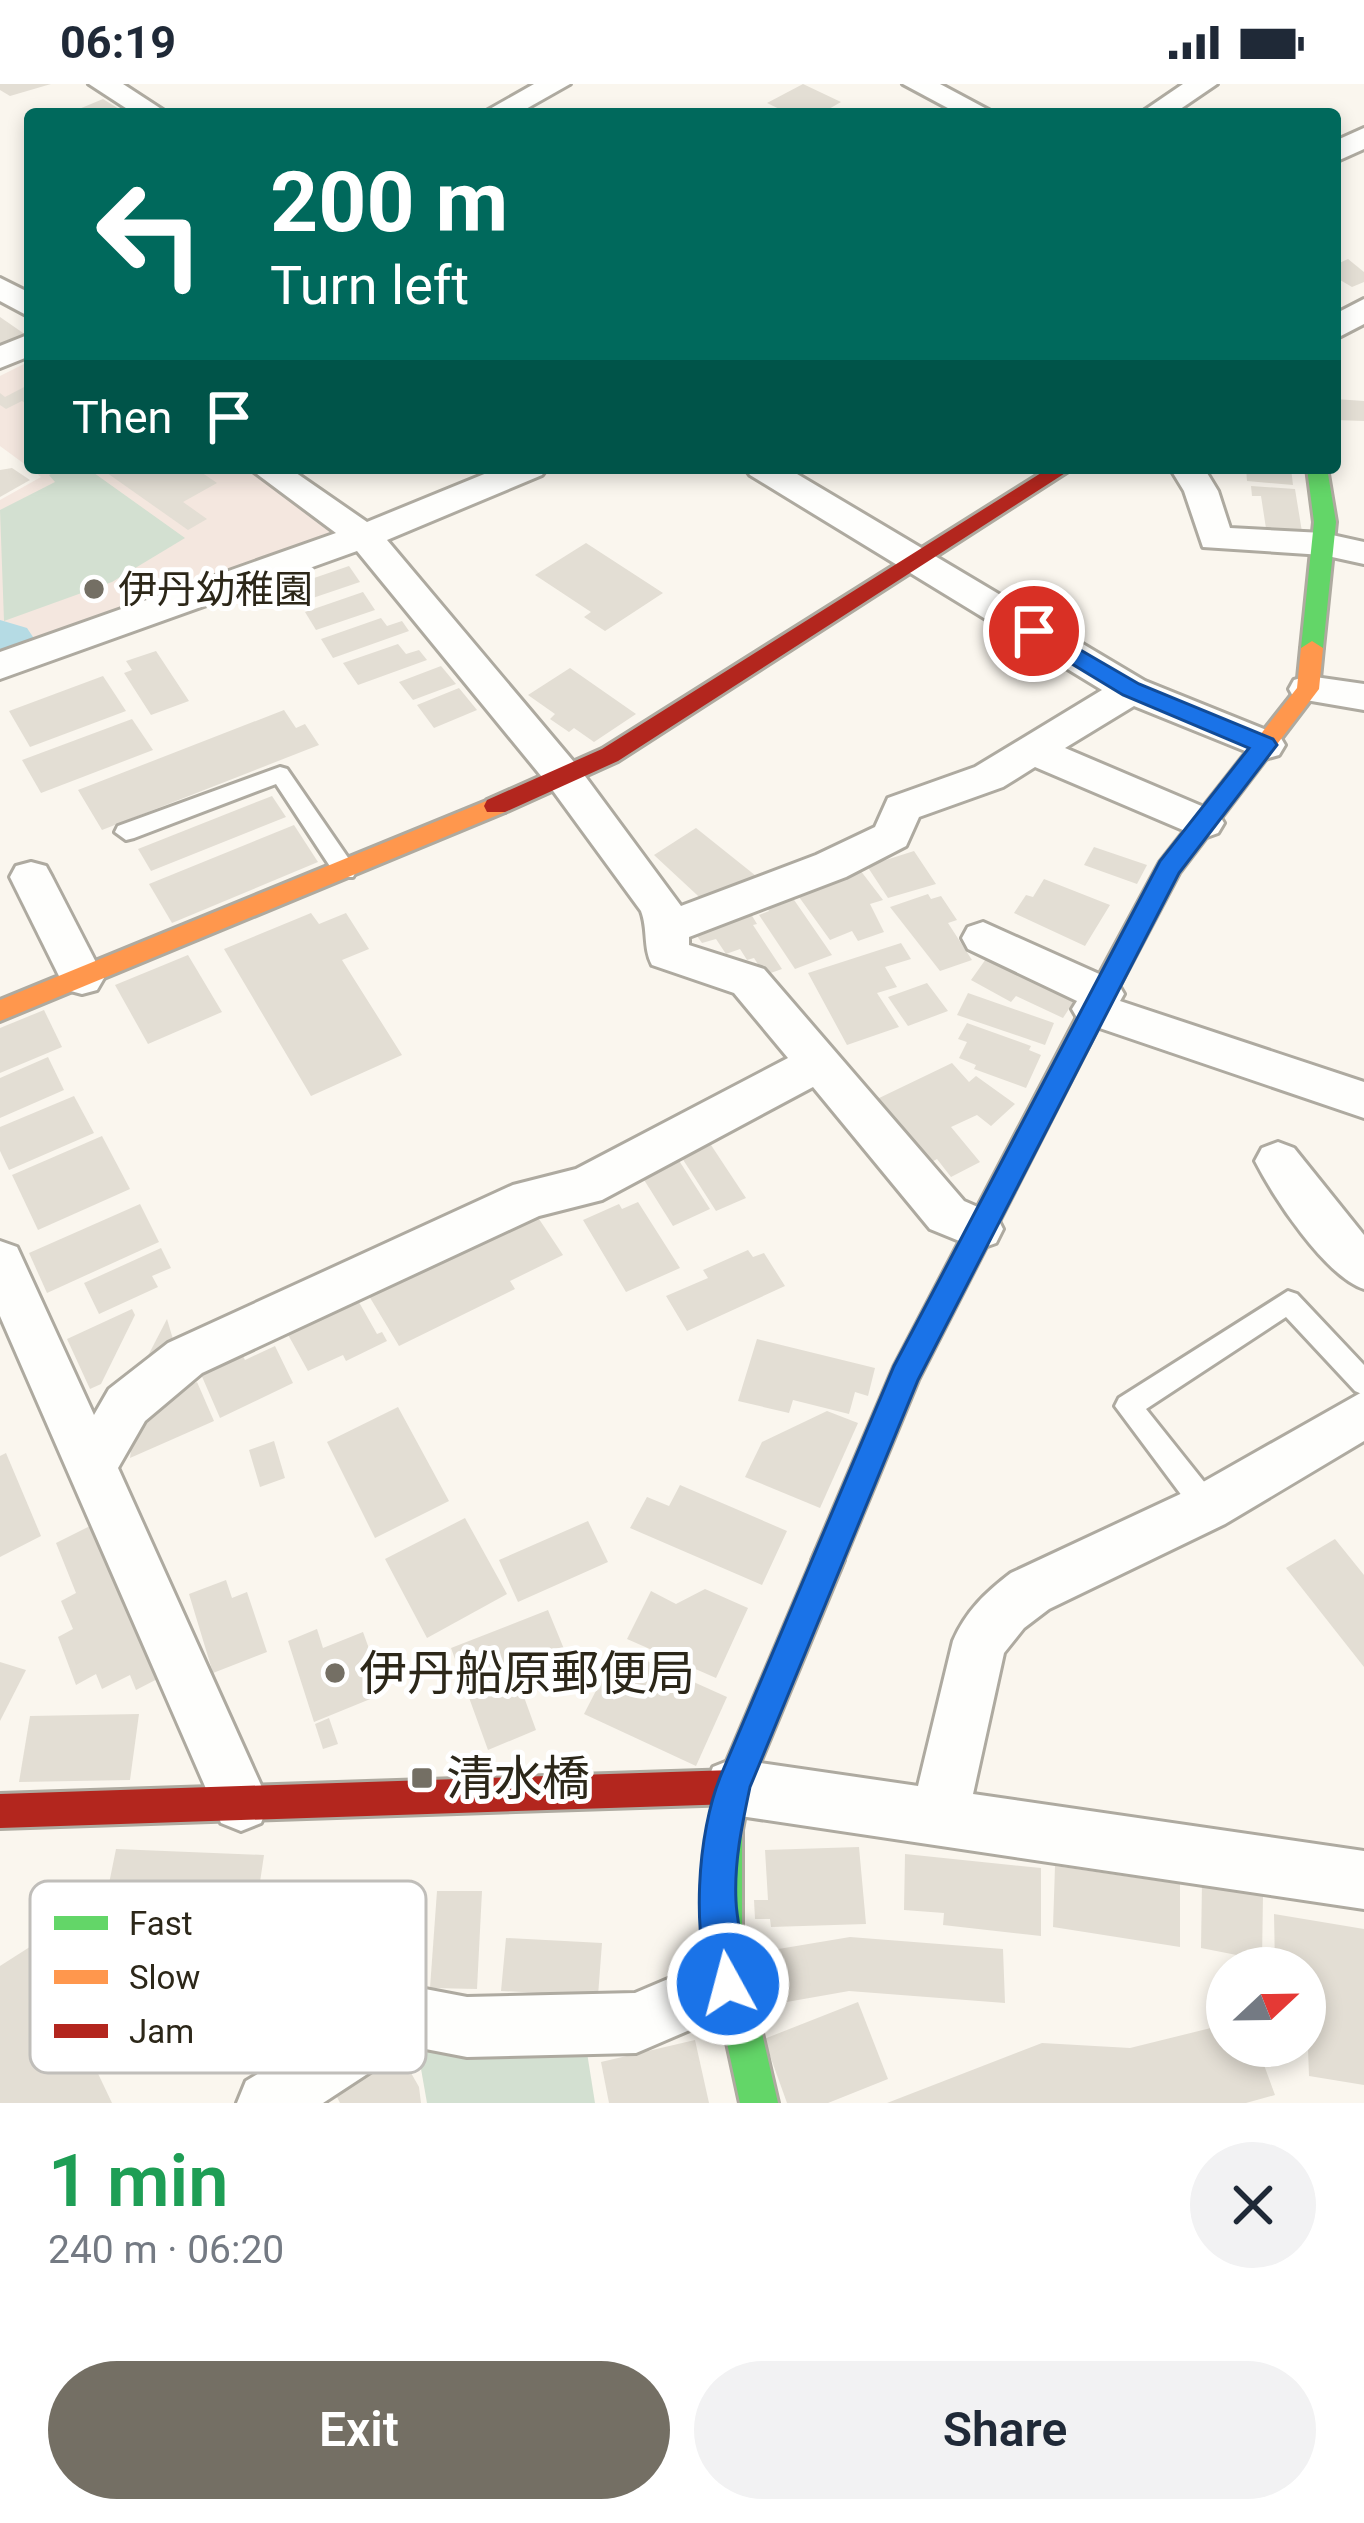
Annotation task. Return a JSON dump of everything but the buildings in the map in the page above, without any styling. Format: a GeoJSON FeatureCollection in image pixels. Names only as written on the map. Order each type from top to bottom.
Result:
{"type":"FeatureCollection","features":[{"type":"Feature","properties":{"kind":"street"},"geometry":{"type":"LineString","coordinates":[[103,84],[145,108]]}},
{"type":"Feature","properties":{"kind":"street"},"geometry":{"type":"LineString","coordinates":[[917,84],[969,108]]}},
{"type":"Feature","properties":{"kind":"street"},"geometry":{"type":"LineString","coordinates":[[1163,108],[1203,84]]}},
{"type":"Feature","properties":{"kind":"street"},"geometry":{"type":"LineString","coordinates":[[505,108],[533,88],[561,108]]}},
{"type":"Feature","properties":{"kind":"street"},"geometry":{"type":"LineString","coordinates":[[275,474],[364,536],[565,778],[660,905],[669,928],[667,954],[749,981],[947,1215],[979,1229]]}},
{"type":"Feature","properties":{"kind":"street"},"geometry":{"type":"LineString","coordinates":[[0,665],[364,536],[515,474]]}},
{"type":"Feature","properties":{"kind":"street"},"geometry":{"type":"LineString","coordinates":[[772,474],[1131,690],[1265,745]]}},
{"type":"Feature","properties":{"kind":"street"},"geometry":{"type":"LineString","coordinates":[[0,1011],[565,778],[610,755],[1055,474]]}},
{"type":"Feature","properties":{"kind":"street"},"geometry":{"type":"LineString","coordinates":[[1191,474],[1216,539],[1323,544],[1364,553]]}},
{"type":"Feature","properties":{"kind":"street"},"geometry":{"type":"LineString","coordinates":[[759,2103],[728,1984],[718,1901],[720,1845],[733,1787],[904,1376],[979,1229],[1169,868],[1308,688],[1325,522],[1318,474]]}},
{"type":"Feature","properties":{"kind":"street"},"geometry":{"type":"LineString","coordinates":[[1308,688],[1364,697]]}},
{"type":"Feature","properties":{"kind":"street"},"geometry":{"type":"LineString","coordinates":[[669,928],[831,866],[892,836],[902,808],[989,777],[1131,690]]}},
{"type":"Feature","properties":{"kind":"street"},"geometry":{"type":"LineString","coordinates":[[1034,751],[1204,823]]}},
{"type":"Feature","properties":{"kind":"street"},"geometry":{"type":"LineString","coordinates":[[31,877],[82,978]]}},
{"type":"Feature","properties":{"kind":"street"},"geometry":{"type":"LineString","coordinates":[[983,938],[1098,1002],[1364,1100]]}},
{"type":"Feature","properties":{"kind":"street"},"geometry":{"type":"LineString","coordinates":[[93,1463],[127,1405],[185,1358],[530,1198],[586,1186],[819,1063]]}},
{"type":"Feature","properties":{"kind":"street"},"geometry":{"type":"LineString","coordinates":[[1278,1161],[1309,1206],[1364,1268]]}},
{"type":"Feature","properties":{"kind":"street"},"geometry":{"type":"LineString","coordinates":[[0,1261],[241,1803]]}},
{"type":"Feature","properties":{"kind":"street"},"geometry":{"type":"LineString","coordinates":[[939,1818],[980,1641],[1005,1610],[1030,1591],[1207,1507],[1364,1414]]}},
{"type":"Feature","properties":{"kind":"street"},"geometry":{"type":"LineString","coordinates":[[0,1811],[733,1787],[1364,1880]]}},
{"type":"Feature","properties":{"kind":"street"},"geometry":{"type":"LineString","coordinates":[[426,2019],[466,2027],[636,2023],[728,1984]]}},
{"type":"Feature","properties":{"kind":"street"},"geometry":{"type":"LineString","coordinates":[[268,2103],[314,2073]]}},
{"type":"Feature","properties":{"kind":"lane"},"geometry":{"type":"LineString","coordinates":[[126,832],[280,774],[345,871]]}},
{"type":"Feature","properties":{"kind":"lane"},"geometry":{"type":"LineString","coordinates":[[1207,1507],[1128,1406],[1288,1302],[1364,1384]]}},
{"type":"Feature","properties":{"kind":"shaded area"},"geometry":{"type":"Polygon","coordinates":[[[24,364],[24,464],[0,446],[0,376],[24,364]]]}},
{"type":"Feature","properties":{"kind":"shaded area","name":"伊丹幼稚園"},"geometry":{"type":"Polygon","coordinates":[[[37,474],[259,474],[334,525],[336,534],[7,652],[0,639],[0,500],[41,477],[37,474]]]}},
{"type":"Feature","properties":{"kind":"green space"},"geometry":{"type":"Polygon","coordinates":[[[95,474],[185,538],[112,582],[4,621],[0,510],[55,482],[49,475],[95,474]]]}},
{"type":"Feature","properties":{"kind":"green space"},"geometry":{"type":"Polygon","coordinates":[[[585,2040],[595,2103],[427,2103],[422,2073],[426,2073],[426,2046],[585,2040]]]}},
{"type":"Feature","properties":{"kind":"waterway"},"geometry":{"type":"LineString","coordinates":[[0,646],[2,650]]}},
{"type":"Feature","properties":{"kind":"traffic: fast"},"geometry":{"type":"LineString","coordinates":[[1312,648],[1325,522],[1318,474]]}},
{"type":"Feature","properties":{"kind":"traffic: fast"},"geometry":{"type":"LineString","coordinates":[[759,2103],[724,1946],[725,1830],[733,1787],[828,1560]]}},
{"type":"Feature","properties":{"kind":"traffic: slow"},"geometry":{"type":"LineString","coordinates":[[828,1560],[905,1376],[1102,994],[1169,868],[1308,689],[1312,648]]}},
{"type":"Feature","properties":{"kind":"traffic: slow"},"geometry":{"type":"LineString","coordinates":[[0,1011],[496,806]]}},
{"type":"Feature","properties":{"kind":"traffic: jam"},"geometry":{"type":"LineString","coordinates":[[496,806],[610,755],[1054,474]]}},
{"type":"Feature","properties":{"kind":"traffic: jam"},"geometry":{"type":"LineString","coordinates":[[0,1811],[733,1787]]}},
{"type":"Feature","properties":{"kind":"place","name":"伊丹幼稚園"},"geometry":{"type":"Point","coordinates":[94,589]}},
{"type":"Feature","properties":{"kind":"place","name":"伊丹船原郵便局"},"geometry":{"type":"Point","coordinates":[335,1673]}},
{"type":"Feature","properties":{"kind":"place","name":"清水橋"},"geometry":{"type":"Point","coordinates":[422,1778]}},
{"type":"Feature","properties":{"kind":"route"},"geometry":{"type":"LineString","coordinates":[[728,1984],[718,1901],[720,1845],[733,1787],[904,1376],[1169,868],[1265,745],[1131,690],[1034,631]]}}]}
